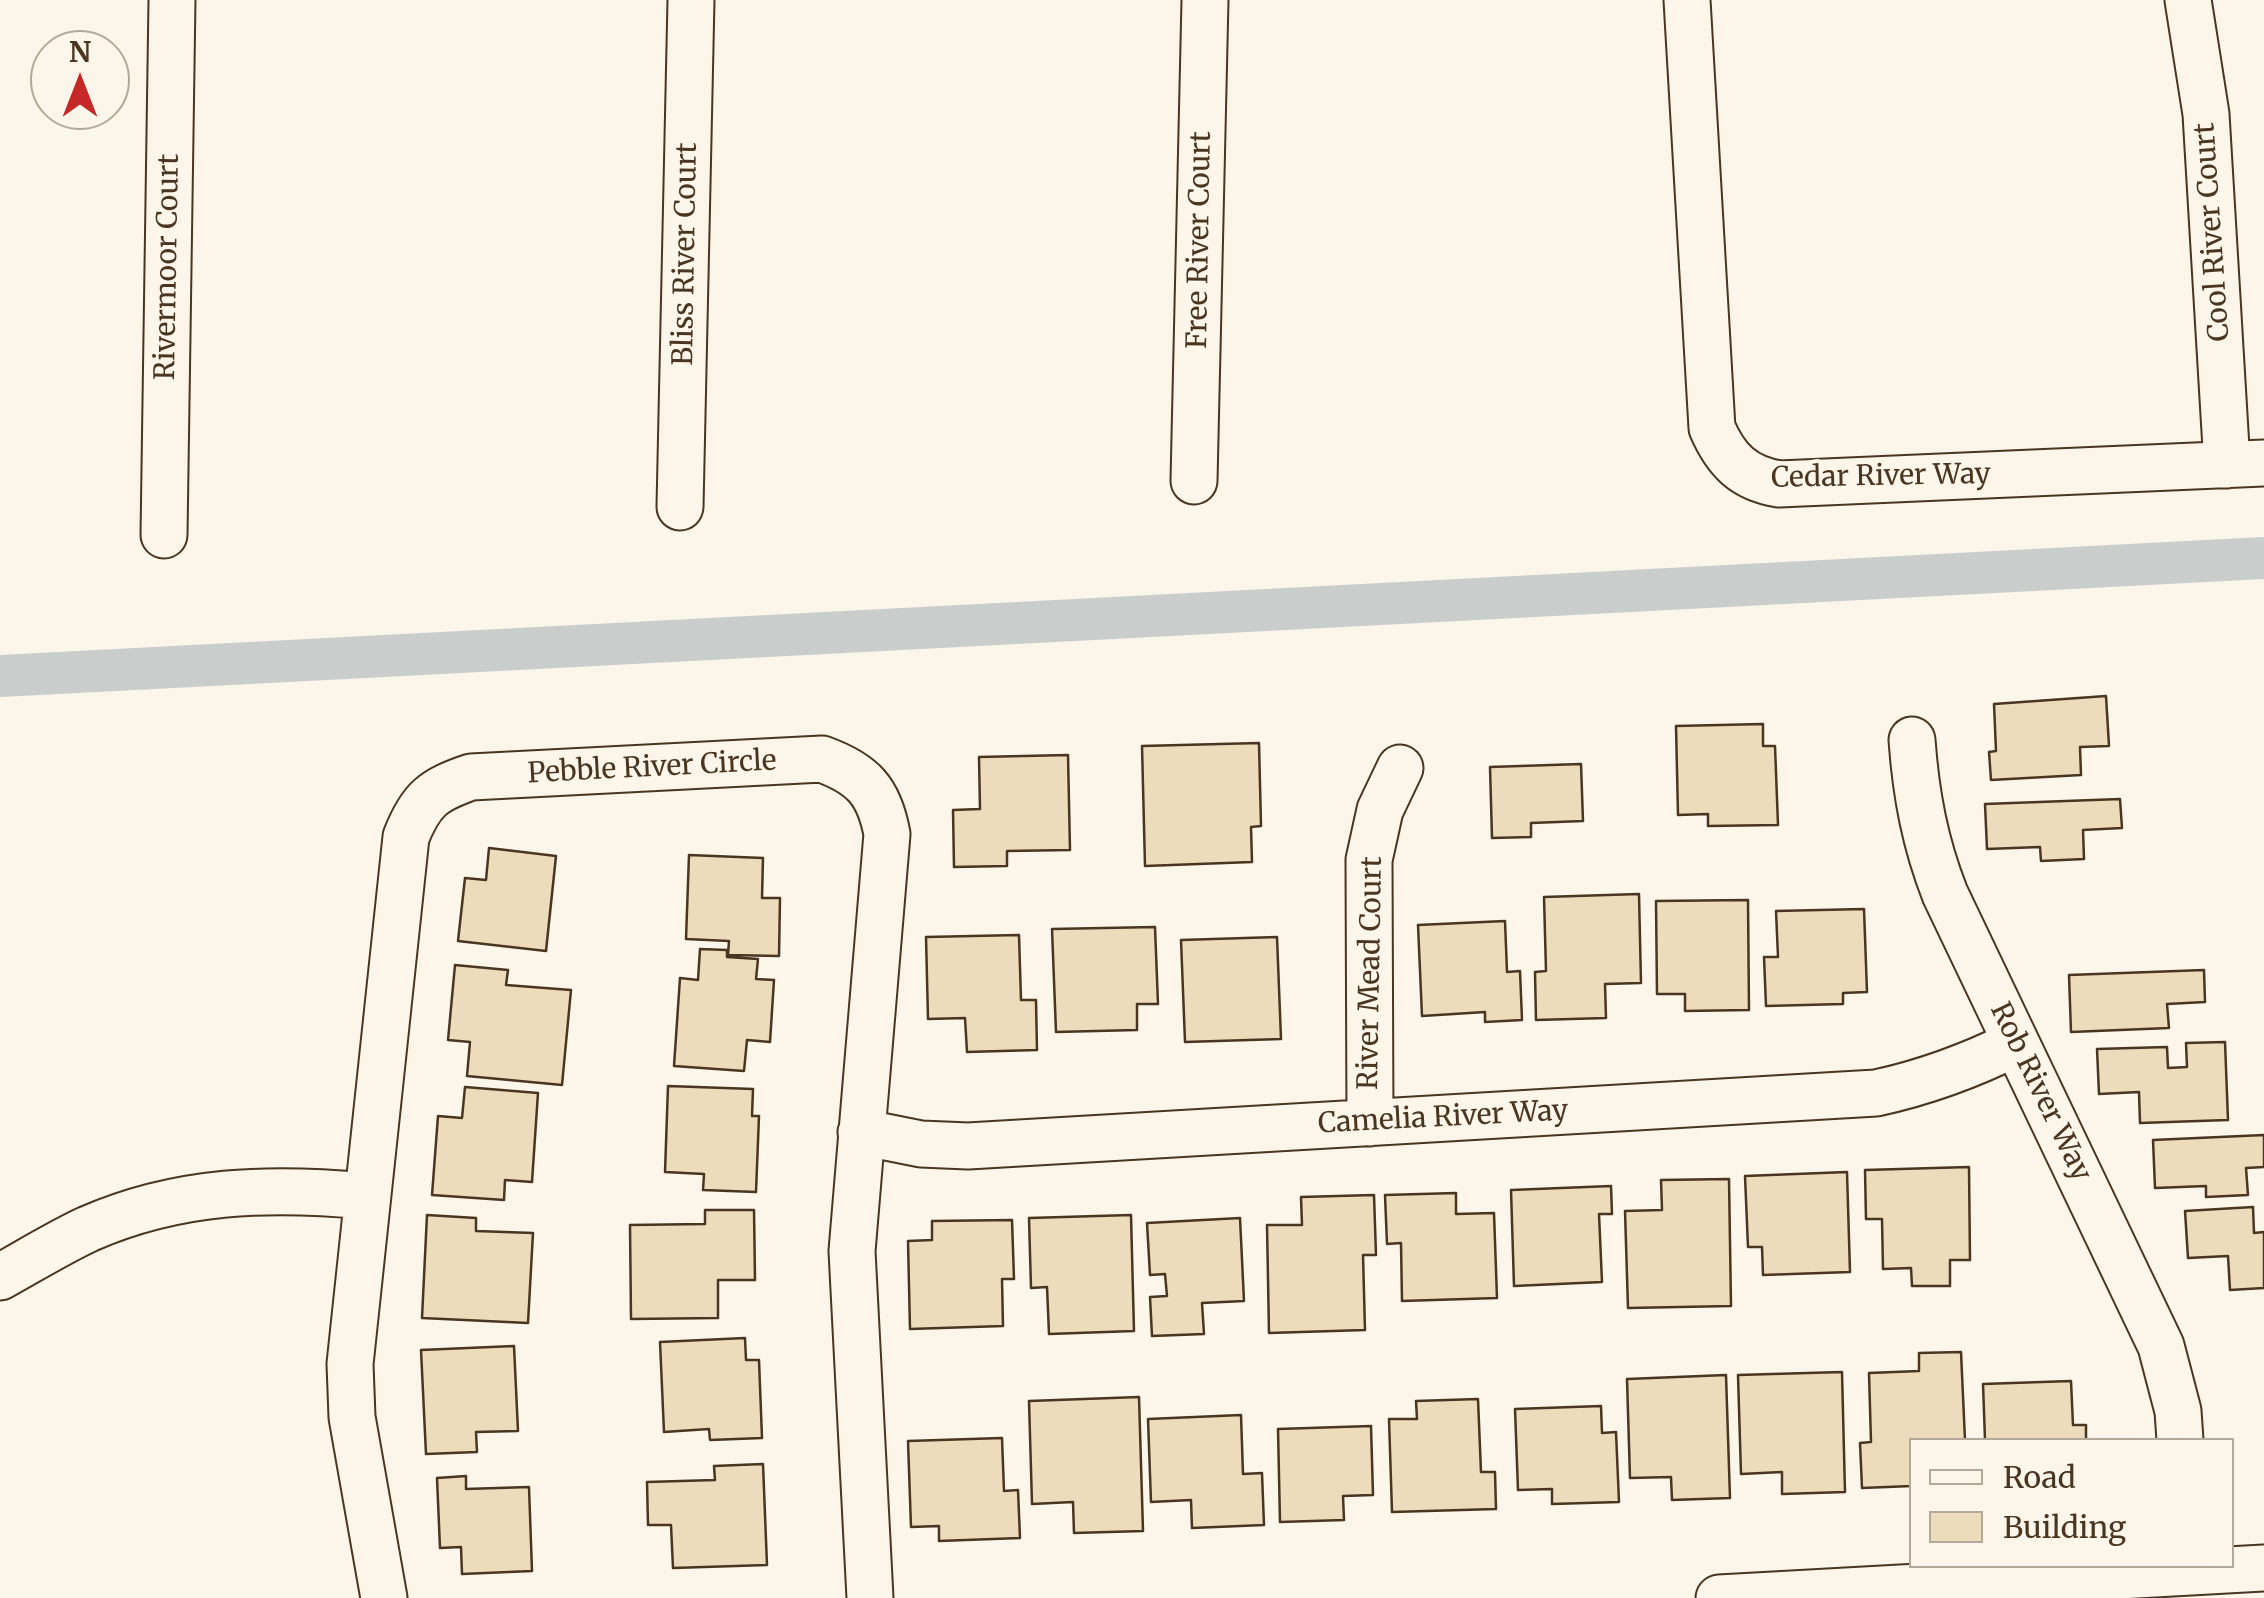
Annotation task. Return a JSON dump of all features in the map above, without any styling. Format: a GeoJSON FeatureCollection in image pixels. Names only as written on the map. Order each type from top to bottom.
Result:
{"type":"FeatureCollection","features":[{"type":"Feature","properties":{"kind":"street","name":"Rivermoor Court"},"geometry":{"type":"LineString","coordinates":[[164,535],[172,0]]}},
{"type":"Feature","properties":{"kind":"street","name":"Bliss River Court"},"geometry":{"type":"LineString","coordinates":[[680,508],[691,0]]}},
{"type":"Feature","properties":{"kind":"street","name":"Free River Court"},"geometry":{"type":"LineString","coordinates":[[1194,481],[1205,0]]}},
{"type":"Feature","properties":{"kind":"street","name":"Cedar River Way"},"geometry":{"type":"LineString","coordinates":[[1687,0],[1712,428],[1723,454],[1742,472],[1778,484],[2246,464]]}},
{"type":"Feature","properties":{"kind":"street","name":"Cool River Court"},"geometry":{"type":"LineString","coordinates":[[2188,0],[2206,114],[2246,464]]}},
{"type":"Feature","properties":{"kind":"street","name":"Rob River Way"},"geometry":{"type":"LineString","coordinates":[[1912,740],[1916,797],[1928,852],[2160,1346],[2178,1412],[2180,1438]]}},
{"type":"Feature","properties":{"kind":"street","name":"Pebble River Circle"},"geometry":{"type":"LineString","coordinates":[[384,1598],[352,1417],[350,1364],[406,837],[414,815],[442,787],[471,776],[822,759],[849,768],[869,786],[882,810],[886,834],[852,1251],[870,1598]]}},
{"type":"Feature","properties":{"kind":"street","name":"River Mead Court"},"geometry":{"type":"LineString","coordinates":[[1370,1123],[1368,860],[1380,810],[1400,768]]}},
{"type":"Feature","properties":{"kind":"street","name":"Camelia River Way"},"geometry":{"type":"LineString","coordinates":[[861,1132],[921,1144],[968,1146],[1876,1093],[1955,1072],[2016,1043]]}},
{"type":"Feature","properties":{"kind":"street"},"geometry":{"type":"LineString","coordinates":[[0,1277],[87,1230],[144,1208],[188,1198],[264,1189],[367,1196]]}},
{"type":"Feature","properties":{"kind":"street"},"geometry":{"type":"LineString","coordinates":[[1718,1598],[2189,1569],[2264,1568]]}},
{"type":"Feature","properties":{"kind":"building"},"geometry":{"type":"Polygon","coordinates":[[[2106,696],[2109,746],[2080,747],[2081,775],[1991,780],[1989,752],[1996,751],[1994,704],[2106,696]]]}},
{"type":"Feature","properties":{"kind":"building"},"geometry":{"type":"Polygon","coordinates":[[[1763,724],[1763,746],[1775,746],[1778,825],[1708,826],[1708,814],[1678,815],[1676,726],[1763,724]]]}},
{"type":"Feature","properties":{"kind":"building"},"geometry":{"type":"Polygon","coordinates":[[[1259,743],[1261,826],[1251,827],[1252,862],[1145,866],[1142,746],[1259,743]]]}},
{"type":"Feature","properties":{"kind":"building"},"geometry":{"type":"Polygon","coordinates":[[[1068,755],[1070,850],[1007,851],[1007,866],[954,867],[953,810],[980,809],[979,757],[1068,755]]]}},
{"type":"Feature","properties":{"kind":"building"},"geometry":{"type":"Polygon","coordinates":[[[1581,764],[1583,821],[1531,823],[1531,837],[1492,838],[1490,767],[1581,764]]]}},
{"type":"Feature","properties":{"kind":"building"},"geometry":{"type":"Polygon","coordinates":[[[2120,799],[2122,828],[2083,830],[2084,859],[2041,861],[2040,847],[1987,849],[1985,804],[2120,799]]]}},
{"type":"Feature","properties":{"kind":"building"},"geometry":{"type":"Polygon","coordinates":[[[489,848],[556,856],[546,951],[458,941],[465,878],[486,880],[489,848]]]}},
{"type":"Feature","properties":{"kind":"building"},"geometry":{"type":"Polygon","coordinates":[[[689,855],[763,858],[762,898],[780,898],[779,956],[728,955],[729,941],[686,939],[689,855]]]}},
{"type":"Feature","properties":{"kind":"building"},"geometry":{"type":"Polygon","coordinates":[[[1639,894],[1641,983],[1605,984],[1606,1018],[1536,1020],[1535,972],[1546,971],[1544,897],[1639,894]]]}},
{"type":"Feature","properties":{"kind":"building"},"geometry":{"type":"Polygon","coordinates":[[[1748,900],[1749,1010],[1685,1011],[1685,994],[1657,994],[1656,901],[1748,900]]]}},
{"type":"Feature","properties":{"kind":"building"},"geometry":{"type":"Polygon","coordinates":[[[1864,909],[1867,992],[1843,993],[1843,1004],[1766,1006],[1764,957],[1778,957],[1776,911],[1864,909]]]}},
{"type":"Feature","properties":{"kind":"building"},"geometry":{"type":"Polygon","coordinates":[[[1505,921],[1507,972],[1520,971],[1522,1020],[1485,1022],[1485,1012],[1422,1016],[1418,925],[1505,921]]]}},
{"type":"Feature","properties":{"kind":"building"},"geometry":{"type":"Polygon","coordinates":[[[1155,927],[1158,1004],[1137,1004],[1137,1030],[1056,1032],[1052,929],[1155,927]]]}},
{"type":"Feature","properties":{"kind":"building"},"geometry":{"type":"Polygon","coordinates":[[[1019,935],[1021,1000],[1036,1000],[1037,1050],[967,1052],[965,1018],[928,1019],[926,937],[1019,935]]]}},
{"type":"Feature","properties":{"kind":"building"},"geometry":{"type":"Polygon","coordinates":[[[1277,937],[1281,1039],[1185,1042],[1181,940],[1277,937]]]}},
{"type":"Feature","properties":{"kind":"building"},"geometry":{"type":"Polygon","coordinates":[[[700,949],[727,950],[727,957],[758,959],[756,979],[774,980],[770,1042],[747,1040],[744,1071],[674,1066],[680,978],[698,980],[700,949]]]}},
{"type":"Feature","properties":{"kind":"building"},"geometry":{"type":"Polygon","coordinates":[[[455,965],[508,970],[506,985],[571,990],[562,1085],[467,1076],[470,1042],[448,1040],[455,965]]]}},
{"type":"Feature","properties":{"kind":"building"},"geometry":{"type":"Polygon","coordinates":[[[2204,970],[2205,1002],[2167,1004],[2169,1028],[2071,1032],[2069,975],[2204,970]]]}},
{"type":"Feature","properties":{"kind":"building"},"geometry":{"type":"Polygon","coordinates":[[[2225,1042],[2228,1120],[2140,1123],[2139,1092],[2099,1094],[2097,1049],[2167,1047],[2168,1068],[2187,1067],[2186,1043],[2225,1042]]]}},
{"type":"Feature","properties":{"kind":"building"},"geometry":{"type":"Polygon","coordinates":[[[668,1086],[753,1089],[752,1116],[759,1116],[756,1192],[703,1190],[704,1174],[665,1172],[668,1086]]]}},
{"type":"Feature","properties":{"kind":"building"},"geometry":{"type":"Polygon","coordinates":[[[465,1087],[538,1093],[532,1182],[505,1180],[504,1200],[432,1195],[438,1116],[462,1118],[465,1087]]]}},
{"type":"Feature","properties":{"kind":"building"},"geometry":{"type":"Polygon","coordinates":[[[2264,1135],[2264,1167],[2246,1168],[2248,1195],[2206,1197],[2206,1186],[2155,1188],[2153,1140],[2264,1135]]]}},
{"type":"Feature","properties":{"kind":"building"},"geometry":{"type":"Polygon","coordinates":[[[1969,1167],[1970,1260],[1950,1260],[1950,1286],[1912,1286],[1911,1268],[1883,1269],[1882,1219],[1866,1219],[1865,1170],[1969,1167]]]}},
{"type":"Feature","properties":{"kind":"building"},"geometry":{"type":"Polygon","coordinates":[[[1847,1172],[1850,1272],[1763,1275],[1762,1247],[1748,1247],[1745,1176],[1847,1172]]]}},
{"type":"Feature","properties":{"kind":"building"},"geometry":{"type":"Polygon","coordinates":[[[1729,1179],[1731,1306],[1628,1308],[1625,1211],[1662,1210],[1661,1180],[1729,1179]]]}},
{"type":"Feature","properties":{"kind":"building"},"geometry":{"type":"Polygon","coordinates":[[[1611,1186],[1612,1214],[1599,1214],[1602,1282],[1514,1286],[1511,1190],[1611,1186]]]}},
{"type":"Feature","properties":{"kind":"building"},"geometry":{"type":"Polygon","coordinates":[[[1456,1193],[1456,1214],[1494,1213],[1497,1298],[1402,1301],[1401,1243],[1387,1244],[1385,1195],[1456,1193]]]}},
{"type":"Feature","properties":{"kind":"building"},"geometry":{"type":"Polygon","coordinates":[[[1374,1195],[1376,1255],[1363,1255],[1365,1330],[1269,1333],[1267,1225],[1302,1225],[1301,1197],[1374,1195]]]}},
{"type":"Feature","properties":{"kind":"building"},"geometry":{"type":"Polygon","coordinates":[[[2253,1207],[2254,1233],[2264,1232],[2264,1288],[2230,1290],[2228,1256],[2188,1258],[2185,1211],[2253,1207]]]}},
{"type":"Feature","properties":{"kind":"building"},"geometry":{"type":"Polygon","coordinates":[[[705,1210],[754,1210],[755,1280],[718,1280],[718,1318],[631,1319],[630,1225],[705,1224],[705,1210]]]}},
{"type":"Feature","properties":{"kind":"building"},"geometry":{"type":"Polygon","coordinates":[[[427,1215],[476,1218],[476,1231],[533,1233],[528,1323],[422,1318],[427,1215]]]}},
{"type":"Feature","properties":{"kind":"building"},"geometry":{"type":"Polygon","coordinates":[[[1131,1215],[1134,1331],[1049,1334],[1047,1287],[1031,1288],[1029,1218],[1131,1215]]]}},
{"type":"Feature","properties":{"kind":"building"},"geometry":{"type":"Polygon","coordinates":[[[1240,1218],[1244,1301],[1202,1303],[1204,1334],[1152,1336],[1150,1297],[1167,1296],[1165,1274],[1150,1275],[1147,1223],[1240,1218]]]}},
{"type":"Feature","properties":{"kind":"building"},"geometry":{"type":"Polygon","coordinates":[[[1012,1220],[1014,1279],[1002,1279],[1003,1326],[910,1329],[908,1241],[932,1240],[932,1221],[1012,1220]]]}},
{"type":"Feature","properties":{"kind":"building"},"geometry":{"type":"Polygon","coordinates":[[[745,1338],[746,1360],[759,1360],[762,1438],[710,1440],[709,1429],[664,1432],[660,1342],[745,1338]]]}},
{"type":"Feature","properties":{"kind":"building"},"geometry":{"type":"Polygon","coordinates":[[[514,1346],[518,1431],[476,1432],[477,1452],[426,1454],[421,1350],[514,1346]]]}},
{"type":"Feature","properties":{"kind":"building"},"geometry":{"type":"Polygon","coordinates":[[[1961,1352],[1965,1438],[1909,1438],[1909,1486],[1862,1488],[1860,1443],[1871,1442],[1869,1373],[1919,1371],[1919,1353],[1961,1352]]]}},
{"type":"Feature","properties":{"kind":"building"},"geometry":{"type":"Polygon","coordinates":[[[1842,1372],[1845,1492],[1782,1494],[1782,1472],[1741,1474],[1738,1375],[1842,1372]]]}},
{"type":"Feature","properties":{"kind":"building"},"geometry":{"type":"Polygon","coordinates":[[[1726,1375],[1730,1498],[1672,1500],[1671,1477],[1630,1478],[1627,1379],[1726,1375]]]}},
{"type":"Feature","properties":{"kind":"building"},"geometry":{"type":"Polygon","coordinates":[[[2071,1381],[2073,1425],[2086,1425],[2086,1438],[1985,1438],[1983,1384],[2071,1381]]]}},
{"type":"Feature","properties":{"kind":"building"},"geometry":{"type":"Polygon","coordinates":[[[1139,1397],[1143,1531],[1074,1533],[1073,1502],[1032,1504],[1029,1401],[1139,1397]]]}},
{"type":"Feature","properties":{"kind":"building"},"geometry":{"type":"Polygon","coordinates":[[[1478,1399],[1481,1472],[1495,1472],[1496,1509],[1392,1512],[1389,1419],[1417,1419],[1416,1401],[1478,1399]]]}},
{"type":"Feature","properties":{"kind":"building"},"geometry":{"type":"Polygon","coordinates":[[[1601,1406],[1602,1433],[1616,1432],[1619,1502],[1552,1504],[1552,1489],[1518,1490],[1515,1409],[1601,1406]]]}},
{"type":"Feature","properties":{"kind":"building"},"geometry":{"type":"Polygon","coordinates":[[[1241,1415],[1243,1474],[1262,1473],[1264,1525],[1192,1528],[1191,1500],[1151,1502],[1148,1419],[1241,1415]]]}},
{"type":"Feature","properties":{"kind":"building"},"geometry":{"type":"Polygon","coordinates":[[[1371,1426],[1373,1495],[1343,1496],[1344,1520],[1280,1522],[1278,1429],[1371,1426]]]}},
{"type":"Feature","properties":{"kind":"building"},"geometry":{"type":"Polygon","coordinates":[[[1002,1438],[1004,1491],[1018,1490],[1020,1538],[939,1541],[939,1526],[911,1527],[908,1441],[1002,1438]]]}},
{"type":"Feature","properties":{"kind":"building"},"geometry":{"type":"Polygon","coordinates":[[[763,1464],[767,1565],[673,1568],[671,1525],[648,1525],[647,1482],[715,1480],[714,1466],[763,1464]]]}},
{"type":"Feature","properties":{"kind":"building"},"geometry":{"type":"Polygon","coordinates":[[[466,1476],[466,1489],[529,1487],[532,1571],[462,1574],[461,1547],[440,1548],[437,1478],[466,1476]]]}},
{"type":"Feature","properties":{"kind":"waterway"},"geometry":{"type":"LineString","coordinates":[[0,676],[2264,558]]}}]}
